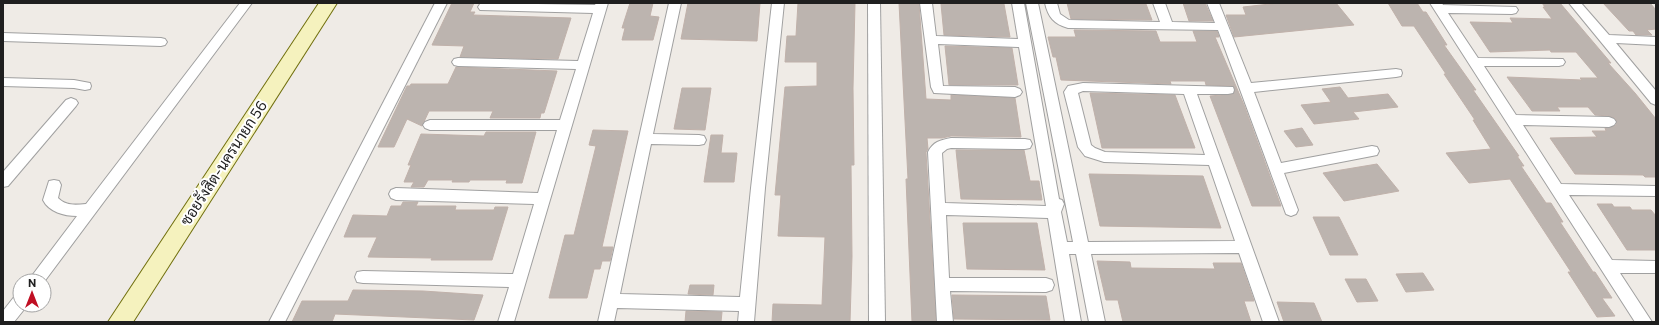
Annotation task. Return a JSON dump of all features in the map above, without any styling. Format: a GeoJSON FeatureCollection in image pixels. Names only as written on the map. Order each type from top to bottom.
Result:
{"type":"FeatureCollection","features":[{"type":"Feature","properties":{"kind":"street"},"geometry":{"type":"LineString","coordinates":[[42,273],[246,3]]}},
{"type":"Feature","properties":{"kind":"street","name":"ซอยรังสิต-นครนายก 56"},"geometry":{"type":"LineString","coordinates":[[120,322],[328,3]]}},
{"type":"Feature","properties":{"kind":"street"},"geometry":{"type":"LineString","coordinates":[[277,322],[441,3]]}},
{"type":"Feature","properties":{"kind":"street"},"geometry":{"type":"LineString","coordinates":[[606,322],[675,3]]}},
{"type":"Feature","properties":{"kind":"street"},"geometry":{"type":"LineString","coordinates":[[746,322],[758,188],[778,3]]}},
{"type":"Feature","properties":{"kind":"street"},"geometry":{"type":"LineString","coordinates":[[874,3],[877,322]]}},
{"type":"Feature","properties":{"kind":"street"},"geometry":{"type":"LineString","coordinates":[[926,3],[937,87],[939,90],[1015,92]]}},
{"type":"Feature","properties":{"kind":"street"},"geometry":{"type":"LineString","coordinates":[[1018,3],[1073,322]]}},
{"type":"Feature","properties":{"kind":"street"},"geometry":{"type":"LineString","coordinates":[[1032,3],[1097,322]]}},
{"type":"Feature","properties":{"kind":"street"},"geometry":{"type":"LineString","coordinates":[[1051,3],[1056,17],[1061,22],[1068,24],[1214,27]]}},
{"type":"Feature","properties":{"kind":"street"},"geometry":{"type":"LineString","coordinates":[[1159,3],[1167,26]]}},
{"type":"Feature","properties":{"kind":"street"},"geometry":{"type":"LineString","coordinates":[[1213,3],[1277,169],[1291,210]]}},
{"type":"Feature","properties":{"kind":"street"},"geometry":{"type":"LineString","coordinates":[[1575,3],[1655,97]]}},
{"type":"Feature","properties":{"kind":"street"},"geometry":{"type":"LineString","coordinates":[[484,7],[601,6],[506,322]]}},
{"type":"Feature","properties":{"kind":"street"},"geometry":{"type":"LineString","coordinates":[[1438,6],[1512,10]]}},
{"type":"Feature","properties":{"kind":"street"},"geometry":{"type":"LineString","coordinates":[[1438,6],[1559,189],[1644,322]]}},
{"type":"Feature","properties":{"kind":"street"},"geometry":{"type":"LineString","coordinates":[[3,37],[161,42]]}},
{"type":"Feature","properties":{"kind":"street"},"geometry":{"type":"LineString","coordinates":[[1605,39],[1656,41]]}},
{"type":"Feature","properties":{"kind":"street"},"geometry":{"type":"LineString","coordinates":[[930,40],[1024,43]]}},
{"type":"Feature","properties":{"kind":"street"},"geometry":{"type":"LineString","coordinates":[[458,62],[583,64]]}},
{"type":"Feature","properties":{"kind":"street"},"geometry":{"type":"LineString","coordinates":[[1475,62],[1559,62]]}},
{"type":"Feature","properties":{"kind":"street"},"geometry":{"type":"LineString","coordinates":[[1246,88],[1396,73]]}},
{"type":"Feature","properties":{"kind":"street"},"geometry":{"type":"LineString","coordinates":[[3,82],[74,84],[85,86]]}},
{"type":"Feature","properties":{"kind":"street"},"geometry":{"type":"LineString","coordinates":[[1215,160],[1104,157],[1090,152],[1085,147],[1071,92],[1073,89],[1083,87],[1228,90]]}},
{"type":"Feature","properties":{"kind":"street"},"geometry":{"type":"LineString","coordinates":[[1189,89],[1271,322]]}},
{"type":"Feature","properties":{"kind":"street"},"geometry":{"type":"LineString","coordinates":[[3,182],[71,103]]}},
{"type":"Feature","properties":{"kind":"street"},"geometry":{"type":"LineString","coordinates":[[1514,120],[1609,122]]}},
{"type":"Feature","properties":{"kind":"street"},"geometry":{"type":"LineString","coordinates":[[430,124],[565,125]]}},
{"type":"Feature","properties":{"kind":"street"},"geometry":{"type":"LineString","coordinates":[[645,139],[699,140]]}},
{"type":"Feature","properties":{"kind":"street"},"geometry":{"type":"LineString","coordinates":[[946,322],[942,284],[936,152],[938,147],[942,144],[951,143],[1025,144]]}},
{"type":"Feature","properties":{"kind":"street"},"geometry":{"type":"LineString","coordinates":[[1277,169],[1372,151]]}},
{"type":"Feature","properties":{"kind":"street"},"geometry":{"type":"LineString","coordinates":[[1054,212],[1067,177]]}},
{"type":"Feature","properties":{"kind":"street"},"geometry":{"type":"LineString","coordinates":[[54,185],[50,200],[54,205],[63,210],[90,210]]}},
{"type":"Feature","properties":{"kind":"street"},"geometry":{"type":"LineString","coordinates":[[1559,189],[1656,191]]}},
{"type":"Feature","properties":{"kind":"street"},"geometry":{"type":"LineString","coordinates":[[396,194],[542,199]]}},
{"type":"Feature","properties":{"kind":"street"},"geometry":{"type":"LineString","coordinates":[[939,209],[1054,212]]}},
{"type":"Feature","properties":{"kind":"street"},"geometry":{"type":"LineString","coordinates":[[1060,248],[1245,247]]}},
{"type":"Feature","properties":{"kind":"street"},"geometry":{"type":"LineString","coordinates":[[1609,266],[1656,267]]}},
{"type":"Feature","properties":{"kind":"street"},"geometry":{"type":"LineString","coordinates":[[363,277],[518,281]]}},
{"type":"Feature","properties":{"kind":"street"},"geometry":{"type":"LineString","coordinates":[[942,284],[1046,285]]}},
{"type":"Feature","properties":{"kind":"street"},"geometry":{"type":"LineString","coordinates":[[610,301],[748,304]]}},
{"type":"Feature","properties":{"kind":"street"},"geometry":{"type":"LineString","coordinates":[[4,322],[12,312]]}},
{"type":"Feature","properties":{"kind":"building"},"geometry":{"type":"Polygon","coordinates":[[[452,3],[474,3],[470,12],[475,12],[473,15],[571,18],[558,59],[460,57],[464,46],[432,45],[452,3]]]}},
{"type":"Feature","properties":{"kind":"building"},"geometry":{"type":"Polygon","coordinates":[[[630,3],[653,3],[650,16],[659,17],[653,40],[622,40],[625,28],[622,28],[630,3]]]}},
{"type":"Feature","properties":{"kind":"building"},"geometry":{"type":"Polygon","coordinates":[[[688,3],[760,3],[757,41],[681,39],[688,3]]]}},
{"type":"Feature","properties":{"kind":"building"},"geometry":{"type":"Polygon","coordinates":[[[798,3],[855,3],[853,88],[854,165],[851,165],[852,256],[850,322],[772,322],[773,304],[822,305],[825,237],[778,236],[781,195],[775,195],[785,87],[817,86],[817,62],[785,62],[787,36],[796,36],[798,3]]]}},
{"type":"Feature","properties":{"kind":"building"},"geometry":{"type":"Polygon","coordinates":[[[899,3],[919,4],[926,99],[951,100],[951,95],[1015,98],[1021,137],[951,136],[942,138],[927,138],[928,149],[926,152],[936,322],[912,322],[906,179],[908,179],[899,3]]]}},
{"type":"Feature","properties":{"kind":"building"},"geometry":{"type":"Polygon","coordinates":[[[1067,3],[1146,4],[1152,20],[1071,19],[1067,3]]]}},
{"type":"Feature","properties":{"kind":"building"},"geometry":{"type":"Polygon","coordinates":[[[1183,3],[1205,3],[1213,21],[1189,21],[1183,3]]]}},
{"type":"Feature","properties":{"kind":"building"},"geometry":{"type":"Polygon","coordinates":[[[1279,3],[1336,3],[1354,25],[1234,37],[1226,15],[1246,15],[1243,7],[1279,3]]]}},
{"type":"Feature","properties":{"kind":"building"},"geometry":{"type":"Polygon","coordinates":[[[1388,3],[1417,3],[1423,12],[1426,12],[1447,45],[1444,45],[1476,90],[1473,90],[1519,156],[1517,156],[1524,166],[1521,166],[1546,203],[1551,203],[1563,222],[1560,222],[1612,298],[1602,298],[1615,316],[1597,317],[1568,272],[1571,272],[1510,179],[1469,183],[1446,153],[1491,149],[1473,120],[1475,120],[1414,26],[1402,26],[1388,3]]]}},
{"type":"Feature","properties":{"kind":"building"},"geometry":{"type":"Polygon","coordinates":[[[1542,3],[1560,3],[1611,63],[1608,63],[1656,119],[1656,177],[1645,177],[1643,175],[1575,174],[1550,138],[1597,137],[1592,131],[1606,131],[1605,128],[1615,126],[1617,123],[1615,118],[1595,115],[1588,107],[1557,107],[1560,111],[1532,111],[1507,77],[1582,80],[1580,78],[1598,78],[1576,52],[1551,52],[1550,50],[1490,52],[1470,22],[1513,23],[1510,18],[1552,19],[1543,7],[1545,7],[1542,3]]]}},
{"type":"Feature","properties":{"kind":"building"},"geometry":{"type":"Polygon","coordinates":[[[1603,3],[1650,3],[1656,10],[1656,29],[1647,30],[1652,35],[1636,35],[1633,31],[1629,31],[1603,3]]]}},
{"type":"Feature","properties":{"kind":"building"},"geometry":{"type":"Polygon","coordinates":[[[941,4],[1004,4],[1010,37],[944,35],[941,4]]]}},
{"type":"Feature","properties":{"kind":"building"},"geometry":{"type":"Polygon","coordinates":[[[1074,30],[1156,31],[1160,42],[1197,42],[1193,31],[1217,31],[1219,37],[1215,37],[1244,105],[1281,206],[1252,206],[1210,96],[1233,94],[1235,90],[1234,86],[1206,85],[1205,81],[1170,81],[1171,84],[1061,80],[1056,57],[1053,57],[1048,37],[1076,37],[1074,30]]]}},
{"type":"Feature","properties":{"kind":"building"},"geometry":{"type":"Polygon","coordinates":[[[945,46],[1012,48],[1018,85],[949,85],[945,46]]]}},
{"type":"Feature","properties":{"kind":"building"},"geometry":{"type":"Polygon","coordinates":[[[456,67],[557,71],[544,113],[541,113],[540,118],[490,118],[493,111],[429,111],[422,126],[407,119],[394,147],[378,147],[407,86],[410,86],[411,84],[448,84],[456,67]]]}},
{"type":"Feature","properties":{"kind":"building"},"geometry":{"type":"Polygon","coordinates":[[[1340,87],[1348,98],[1388,94],[1398,107],[1353,112],[1359,119],[1314,124],[1301,105],[1331,102],[1322,89],[1340,87]]]}},
{"type":"Feature","properties":{"kind":"building"},"geometry":{"type":"Polygon","coordinates":[[[682,88],[711,88],[705,130],[674,129],[682,88]]]}},
{"type":"Feature","properties":{"kind":"building"},"geometry":{"type":"Polygon","coordinates":[[[1090,93],[1175,95],[1195,148],[1102,148],[1090,93]]]}},
{"type":"Feature","properties":{"kind":"building"},"geometry":{"type":"Polygon","coordinates":[[[1302,128],[1313,145],[1296,147],[1284,131],[1302,128]]]}},
{"type":"Feature","properties":{"kind":"building"},"geometry":{"type":"Polygon","coordinates":[[[593,130],[628,131],[602,247],[613,247],[610,261],[602,261],[600,269],[594,269],[587,298],[549,298],[565,235],[574,235],[596,146],[589,145],[593,130]]]}},
{"type":"Feature","properties":{"kind":"building"},"geometry":{"type":"Polygon","coordinates":[[[486,132],[536,132],[522,183],[506,183],[507,180],[470,180],[469,182],[452,182],[453,180],[428,180],[424,187],[411,187],[414,182],[404,182],[411,165],[408,165],[421,134],[484,136],[486,132]]]}},
{"type":"Feature","properties":{"kind":"building"},"geometry":{"type":"Polygon","coordinates":[[[711,135],[723,135],[721,153],[737,153],[734,182],[704,182],[711,135]]]}},
{"type":"Feature","properties":{"kind":"building"},"geometry":{"type":"Polygon","coordinates":[[[956,150],[1024,150],[1030,181],[1039,181],[1042,200],[961,199],[956,150]]]}},
{"type":"Feature","properties":{"kind":"building"},"geometry":{"type":"Polygon","coordinates":[[[1377,164],[1399,191],[1344,201],[1323,173],[1377,164]]]}},
{"type":"Feature","properties":{"kind":"building"},"geometry":{"type":"Polygon","coordinates":[[[1089,174],[1203,176],[1221,228],[1100,226],[1089,174]]]}},
{"type":"Feature","properties":{"kind":"building"},"geometry":{"type":"Polygon","coordinates":[[[403,202],[418,202],[416,206],[456,206],[455,210],[494,210],[495,207],[508,207],[492,260],[431,260],[432,258],[368,257],[377,237],[344,237],[353,215],[387,216],[391,206],[401,206],[403,202]]]}},
{"type":"Feature","properties":{"kind":"building"},"geometry":{"type":"Polygon","coordinates":[[[1597,204],[1612,204],[1614,207],[1630,207],[1632,210],[1651,210],[1656,216],[1656,250],[1627,250],[1597,204]]]}},
{"type":"Feature","properties":{"kind":"building"},"geometry":{"type":"Polygon","coordinates":[[[1313,217],[1339,217],[1358,255],[1330,255],[1313,217]]]}},
{"type":"Feature","properties":{"kind":"building"},"geometry":{"type":"Polygon","coordinates":[[[963,223],[1037,223],[1045,270],[967,269],[963,223]]]}},
{"type":"Feature","properties":{"kind":"building"},"geometry":{"type":"Polygon","coordinates":[[[1097,261],[1130,262],[1131,268],[1215,269],[1213,263],[1241,263],[1254,301],[1244,301],[1251,322],[1123,322],[1118,300],[1106,300],[1097,261]]]}},
{"type":"Feature","properties":{"kind":"building"},"geometry":{"type":"Polygon","coordinates":[[[1423,273],[1434,290],[1406,292],[1396,274],[1423,273]]]}},
{"type":"Feature","properties":{"kind":"building"},"geometry":{"type":"Polygon","coordinates":[[[1345,279],[1366,279],[1378,301],[1357,302],[1345,279]]]}},
{"type":"Feature","properties":{"kind":"building"},"geometry":{"type":"Polygon","coordinates":[[[690,285],[714,285],[713,295],[688,294],[690,285]]]}},
{"type":"Feature","properties":{"kind":"building"},"geometry":{"type":"Polygon","coordinates":[[[353,290],[423,291],[483,295],[474,320],[335,314],[332,322],[292,322],[302,301],[348,301],[353,290]]]}},
{"type":"Feature","properties":{"kind":"building"},"geometry":{"type":"Polygon","coordinates":[[[952,295],[1046,296],[1050,320],[954,319],[952,295]]]}},
{"type":"Feature","properties":{"kind":"building"},"geometry":{"type":"Polygon","coordinates":[[[1277,302],[1314,303],[1322,322],[1284,322],[1277,302]]]}},
{"type":"Feature","properties":{"kind":"building"},"geometry":{"type":"Polygon","coordinates":[[[686,311],[722,312],[721,322],[685,322],[686,311]]]}}]}
